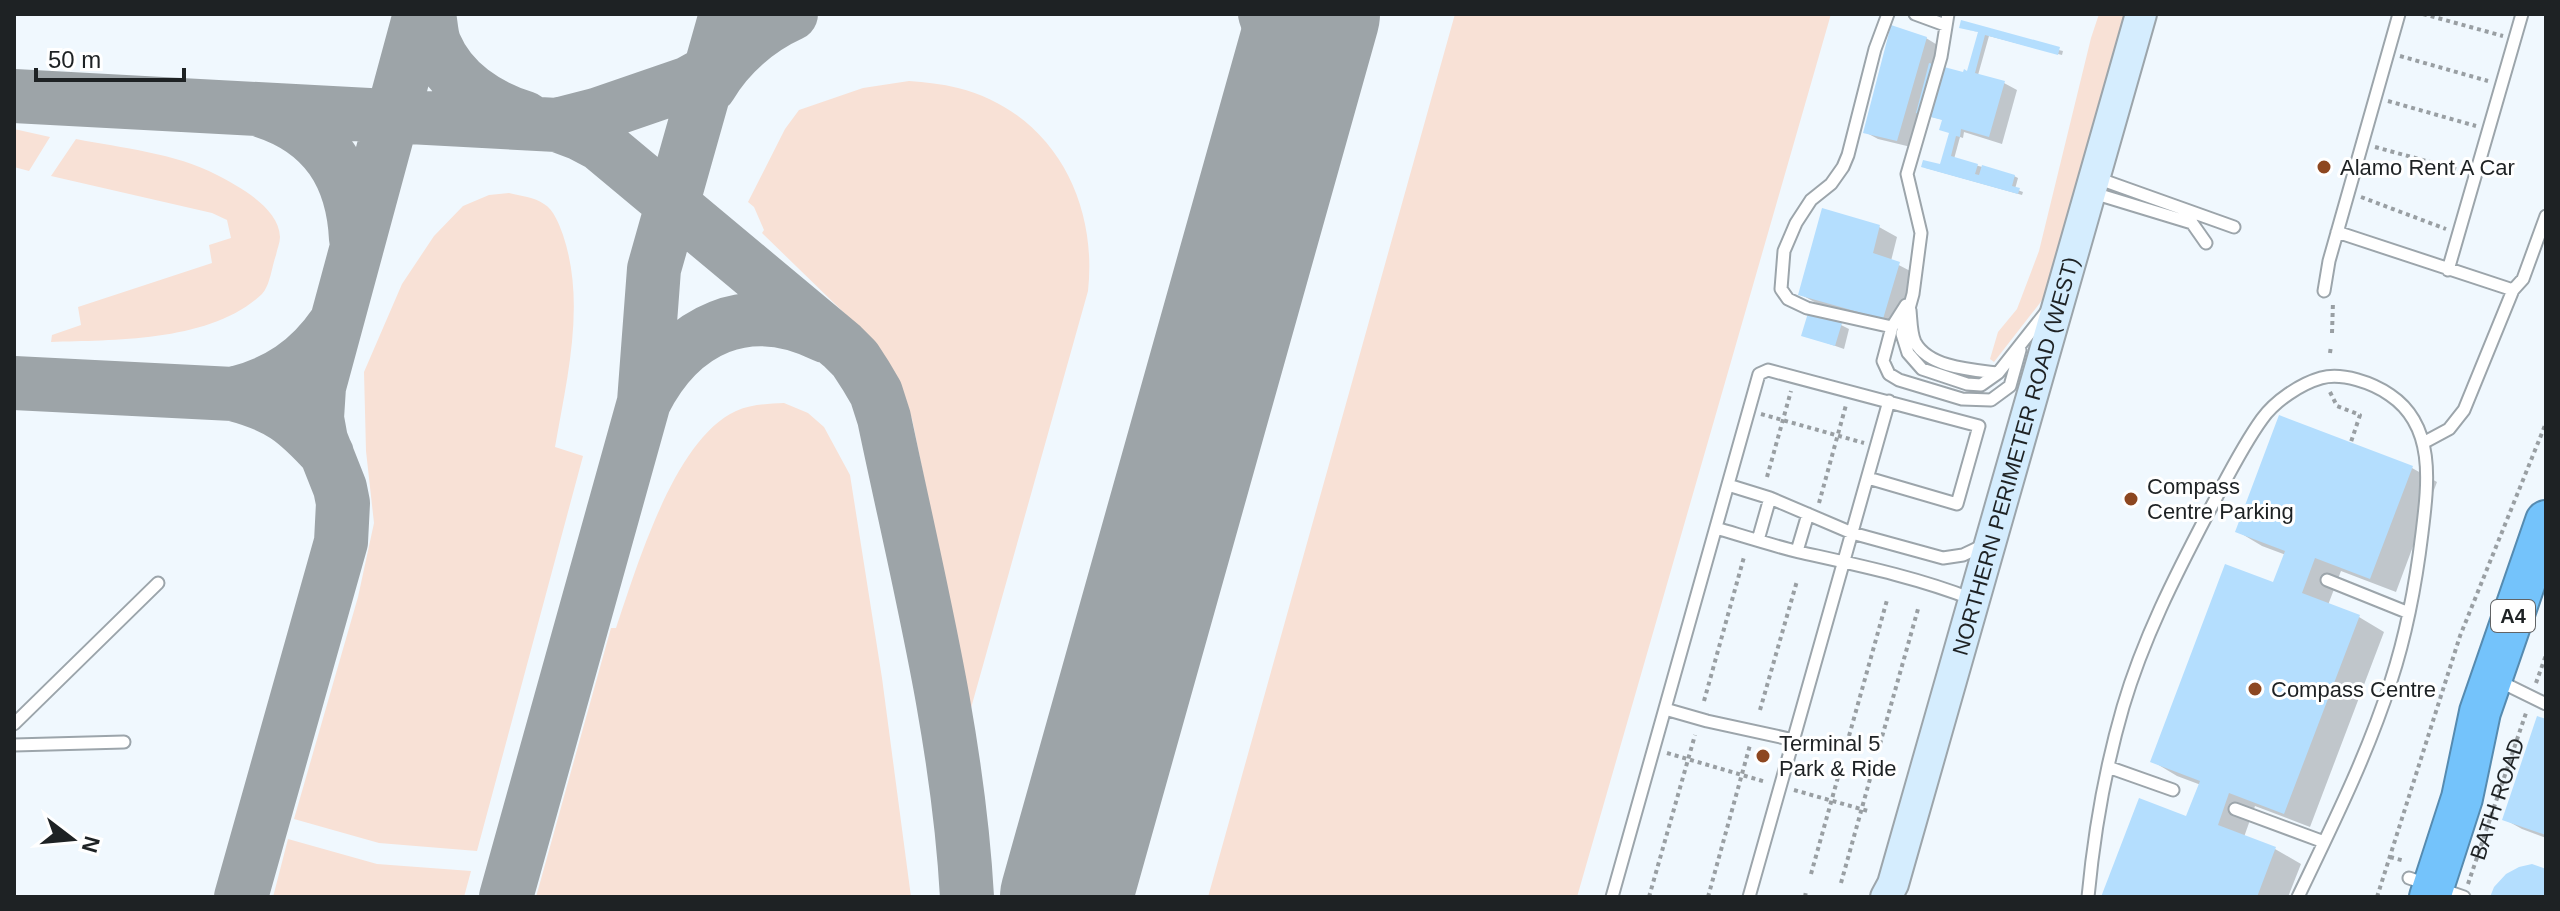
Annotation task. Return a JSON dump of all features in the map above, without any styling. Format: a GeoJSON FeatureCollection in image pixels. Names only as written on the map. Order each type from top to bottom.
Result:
{"type":"FeatureCollection","features":[{"type":"Feature","properties":{"kind":"highway","name":"BATH ROAD"},"geometry":{"type":"LineString","coordinates":[[2420,884],[2462,798],[2486,695],[2546,521]]}},
{"type":"Feature","properties":{"kind":"street","name":"NORTHERN PERIMETER ROAD (WEST)"},"geometry":{"type":"LineString","coordinates":[[1891,893],[2141,14]]}},
{"type":"Feature","properties":{"kind":"lane"},"geometry":{"type":"LineString","coordinates":[[1888,14],[1875,49],[1848,155],[1831,184],[1811,200],[1796,223],[1784,251],[1781,289],[1788,299],[1828,314],[1892,327]]}},
{"type":"Feature","properties":{"kind":"lane"},"geometry":{"type":"LineString","coordinates":[[1915,14],[1947,19],[1941,57],[1907,174],[1921,233],[1911,300],[1902,334],[1908,353],[1922,369],[1967,384],[1981,385],[1998,373],[2040,317],[2061,296]]}},
{"type":"Feature","properties":{"kind":"lane"},"geometry":{"type":"LineString","coordinates":[[2324,291],[2337,232],[2399,14]]}},
{"type":"Feature","properties":{"kind":"lane"},"geometry":{"type":"LineString","coordinates":[[2448,270],[2522,14]]}},
{"type":"Feature","properties":{"kind":"lane"},"geometry":{"type":"LineString","coordinates":[[2092,184],[2234,227]]}},
{"type":"Feature","properties":{"kind":"lane"},"geometry":{"type":"LineString","coordinates":[[2092,184],[2192,223],[2206,243]]}},
{"type":"Feature","properties":{"kind":"lane"},"geometry":{"type":"LineString","coordinates":[[2423,443],[2449,429],[2464,410],[2513,290],[2523,279],[2546,216]]}},
{"type":"Feature","properties":{"kind":"lane"},"geometry":{"type":"LineString","coordinates":[[2337,232],[2513,290]]}},
{"type":"Feature","properties":{"kind":"lane"},"geometry":{"type":"LineString","coordinates":[[1911,300],[1892,327],[1883,361],[1889,374],[1899,380],[1962,399],[1991,400],[2010,386],[2021,345]]}},
{"type":"Feature","properties":{"kind":"lane"},"geometry":{"type":"LineString","coordinates":[[1612,897],[1759,374],[1768,370],[1979,426],[1957,504],[1868,478]]}},
{"type":"Feature","properties":{"kind":"lane"},"geometry":{"type":"LineString","coordinates":[[2088,897],[2092,851],[2123,707],[2142,651],[2165,600],[2230,472],[2262,419],[2300,387],[2319,378],[2341,377],[2385,391],[2401,403],[2418,425],[2427,460],[2424,520],[2416,581],[2392,681],[2347,795],[2298,897]]}},
{"type":"Feature","properties":{"kind":"lane"},"geometry":{"type":"LineString","coordinates":[[1749,897],[1889,401]]}},
{"type":"Feature","properties":{"kind":"lane"},"geometry":{"type":"LineString","coordinates":[[1728,485],[1812,512],[1852,533],[1943,558],[1963,555],[1992,541]]}},
{"type":"Feature","properties":{"kind":"lane"},"geometry":{"type":"LineString","coordinates":[[1758,540],[1770,498]]}},
{"type":"Feature","properties":{"kind":"lane"},"geometry":{"type":"LineString","coordinates":[[1797,551],[1812,512]]}},
{"type":"Feature","properties":{"kind":"lane"},"geometry":{"type":"LineString","coordinates":[[1716,528],[1945,588],[1976,601]]}},
{"type":"Feature","properties":{"kind":"lane"},"geometry":{"type":"LineString","coordinates":[[2327,580],[2409,613]]}},
{"type":"Feature","properties":{"kind":"lane"},"geometry":{"type":"LineString","coordinates":[[14,724],[158,583]]}},
{"type":"Feature","properties":{"kind":"lane"},"geometry":{"type":"LineString","coordinates":[[2486,695],[2531,697],[2546,704]]}},
{"type":"Feature","properties":{"kind":"lane"},"geometry":{"type":"LineString","coordinates":[[1665,709],[1794,740]]}},
{"type":"Feature","properties":{"kind":"lane"},"geometry":{"type":"LineString","coordinates":[[14,745],[124,742]]}},
{"type":"Feature","properties":{"kind":"lane"},"geometry":{"type":"LineString","coordinates":[[2108,767],[2173,790]]}},
{"type":"Feature","properties":{"kind":"lane"},"geometry":{"type":"LineString","coordinates":[[2235,809],[2324,842]]}},
{"type":"Feature","properties":{"kind":"path"},"geometry":{"type":"LineString","coordinates":[[2423,14],[2506,36]]}},
{"type":"Feature","properties":{"kind":"path"},"geometry":{"type":"LineString","coordinates":[[2398,56],[2494,82]]}},
{"type":"Feature","properties":{"kind":"path"},"geometry":{"type":"LineString","coordinates":[[2386,100],[2481,127]]}},
{"type":"Feature","properties":{"kind":"path"},"geometry":{"type":"LineString","coordinates":[[2373,146],[2468,173]]}},
{"type":"Feature","properties":{"kind":"path"},"geometry":{"type":"LineString","coordinates":[[2349,193],[2459,233]]}},
{"type":"Feature","properties":{"kind":"path"},"geometry":{"type":"LineString","coordinates":[[2332,333],[2333,300]]}},
{"type":"Feature","properties":{"kind":"path"},"geometry":{"type":"LineString","coordinates":[[2330,353],[2331,346]]}},
{"type":"Feature","properties":{"kind":"path"},"geometry":{"type":"LineString","coordinates":[[1767,477],[1793,385]]}},
{"type":"Feature","properties":{"kind":"path"},"geometry":{"type":"LineString","coordinates":[[2330,392],[2337,406],[2360,415],[2351,442]]}},
{"type":"Feature","properties":{"kind":"path"},"geometry":{"type":"LineString","coordinates":[[1812,512],[1846,405]]}},
{"type":"Feature","properties":{"kind":"path"},"geometry":{"type":"LineString","coordinates":[[1749,411],[1876,446]]}},
{"type":"Feature","properties":{"kind":"path"},"geometry":{"type":"LineString","coordinates":[[2420,884],[2460,636],[2546,423]]}},
{"type":"Feature","properties":{"kind":"path"},"geometry":{"type":"LineString","coordinates":[[1704,701],[1744,557]]}},
{"type":"Feature","properties":{"kind":"path"},"geometry":{"type":"LineString","coordinates":[[1760,710],[1797,581]]}},
{"type":"Feature","properties":{"kind":"path"},"geometry":{"type":"LineString","coordinates":[[1849,736],[1887,600]]}},
{"type":"Feature","properties":{"kind":"path"},"geometry":{"type":"LineString","coordinates":[[1880,744],[1918,609]]}},
{"type":"Feature","properties":{"kind":"path","name":"BATH ROAD"},"geometry":{"type":"LineString","coordinates":[[2420,884],[2531,697],[2546,655]]}},
{"type":"Feature","properties":{"kind":"path"},"geometry":{"type":"LineString","coordinates":[[1649,897],[1695,735]]}},
{"type":"Feature","properties":{"kind":"path"},"geometry":{"type":"LineString","coordinates":[[1708,897],[1750,745]]}},
{"type":"Feature","properties":{"kind":"path"},"geometry":{"type":"LineString","coordinates":[[1653,749],[1865,810]]}},
{"type":"Feature","properties":{"kind":"path"},"geometry":{"type":"LineString","coordinates":[[1811,874],[1840,770]]}},
{"type":"Feature","properties":{"kind":"path"},"geometry":{"type":"LineString","coordinates":[[1841,883],[1865,810],[1870,779]]}},
{"type":"Feature","properties":{"kind":"shaded area"},"geometry":{"type":"Polygon","coordinates":[[[1455,14],[1831,14],[1577,897],[1208,897],[1455,14]]]}},
{"type":"Feature","properties":{"kind":"shaded area"},"geometry":{"type":"Polygon","coordinates":[[[2099,14],[2124,14],[2043,299],[1994,362],[1990,359],[1998,332],[2017,309],[2039,251],[2099,14]]]}},
{"type":"Feature","properties":{"kind":"shaded area"},"geometry":{"type":"Polygon","coordinates":[[[909,81],[958,88],[991,100],[1019,117],[1043,139],[1062,164],[1076,193],[1085,224],[1089,257],[1088,291],[971,708],[912,419],[892,369],[872,340],[762,233],[764,230],[754,207],[748,202],[785,129],[799,110],[863,88],[909,81]]]}},
{"type":"Feature","properties":{"kind":"shaded area"},"geometry":{"type":"Polygon","coordinates":[[[14,129],[50,137],[29,171],[14,167],[14,129]]]}},
{"type":"Feature","properties":{"kind":"shaded area"},"geometry":{"type":"Polygon","coordinates":[[[76,139],[184,161],[217,175],[257,200],[273,217],[280,237],[269,281],[262,294],[241,310],[190,330],[133,339],[51,342],[52,335],[81,325],[78,307],[212,263],[209,245],[231,238],[227,220],[212,213],[51,176],[76,139]]]}},
{"type":"Feature","properties":{"kind":"shaded area"},"geometry":{"type":"Polygon","coordinates":[[[509,193],[536,200],[548,207],[563,235],[570,261],[574,314],[569,368],[555,447],[583,456],[477,851],[379,843],[294,819],[358,597],[374,523],[366,451],[364,372],[402,284],[434,236],[463,206],[489,195],[509,193]]]}},
{"type":"Feature","properties":{"kind":"shaded area"},"geometry":{"type":"Polygon","coordinates":[[[784,403],[808,413],[824,427],[850,475],[882,678],[911,897],[536,897],[611,628],[616,628],[647,540],[676,476],[694,448],[714,426],[736,411],[784,403]]]}},
{"type":"Feature","properties":{"kind":"shaded area"},"geometry":{"type":"Polygon","coordinates":[[[288,839],[377,864],[471,871],[464,897],[273,897],[288,839]]]}},
{"type":"Feature","properties":{"kind":"building"},"geometry":{"type":"Polygon","coordinates":[[[1961,20],[2060,47],[2058,55],[1985,35],[1975,73],[2005,81],[1989,137],[1961,129],[1960,137],[1956,136],[1951,156],[1978,164],[1975,174],[1979,175],[1982,165],[2015,175],[2012,186],[2020,188],[2018,194],[1921,167],[1923,160],[1940,164],[1949,133],[1939,130],[1942,120],[1916,113],[1929,63],[1967,71],[1978,32],[1959,28],[1961,20]]]}},
{"type":"Feature","properties":{"kind":"building"},"geometry":{"type":"Polygon","coordinates":[[[1891,25],[1927,37],[1897,141],[1863,133],[1891,25]]]}},
{"type":"Feature","properties":{"kind":"building"},"geometry":{"type":"Polygon","coordinates":[[[1822,208],[1880,225],[1873,253],[1900,262],[1883,319],[1798,295],[1822,208]]]}},
{"type":"Feature","properties":{"kind":"building"},"geometry":{"type":"Polygon","coordinates":[[[1808,313],[1842,323],[1835,346],[1801,336],[1808,313]]]}},
{"type":"Feature","properties":{"kind":"building","name":"Compass Centre"},"geometry":{"type":"Polygon","coordinates":[[[2279,415],[2413,466],[2370,579],[2315,558],[2302,593],[2360,615],[2284,814],[2229,793],[2218,825],[2276,847],[2257,897],[2101,897],[2139,798],[2186,816],[2200,781],[2150,762],[2225,564],[2273,582],[2285,551],[2235,532],[2279,415]]]}},
{"type":"Feature","properties":{"kind":"building"},"geometry":{"type":"Polygon","coordinates":[[[2537,716],[2546,719],[2546,835],[2502,820],[2537,716]]]}},
{"type":"Feature","properties":{"kind":"building"},"geometry":{"type":"Polygon","coordinates":[[[2532,864],[2546,869],[2546,897],[2490,897],[2494,887],[2506,874],[2532,864]]]}},
{"type":"Feature","properties":{"kind":"taxiway"},"geometry":{"type":"LineString","coordinates":[[241,897],[341,542],[343,503],[321,440],[317,418],[319,387],[420,14]]}},
{"type":"Feature","properties":{"kind":"taxiway"},"geometry":{"type":"LineString","coordinates":[[429,14],[435,45],[460,82],[484,100],[525,118]]}},
{"type":"Feature","properties":{"kind":"taxiway"},"geometry":{"type":"LineString","coordinates":[[506,897],[644,402],[654,269],[726,14]]}},
{"type":"Feature","properties":{"kind":"taxiway"},"geometry":{"type":"LineString","coordinates":[[710,86],[745,44],[791,14]]}},
{"type":"Feature","properties":{"kind":"taxiway"},"geometry":{"type":"LineString","coordinates":[[1265,14],[1279,55],[1284,123]]}},
{"type":"Feature","properties":{"kind":"taxiway"},"geometry":{"type":"LineString","coordinates":[[14,96],[557,125],[689,83],[727,62]]}},
{"type":"Feature","properties":{"kind":"taxiway"},"geometry":{"type":"LineString","coordinates":[[263,111],[303,131],[332,159],[349,195],[356,239]]}},
{"type":"Feature","properties":{"kind":"taxiway"},"geometry":{"type":"LineString","coordinates":[[557,125],[600,144],[842,346],[855,359],[876,393],[910,537],[945,715],[955,776],[967,897]]}},
{"type":"Feature","properties":{"kind":"taxiway"},"geometry":{"type":"LineString","coordinates":[[644,402],[677,355],[697,339],[720,327],[744,320],[769,320],[797,325],[825,336]]}},
{"type":"Feature","properties":{"kind":"taxiway"},"geometry":{"type":"LineString","coordinates":[[327,454],[286,416],[233,394],[264,384],[291,369],[314,349],[335,324]]}},
{"type":"Feature","properties":{"kind":"taxiway"},"geometry":{"type":"LineString","coordinates":[[14,383],[233,394]]}},
{"type":"Feature","properties":{"kind":"runway"},"geometry":{"type":"LineString","coordinates":[[1066,897],[1314,14]]}},
{"type":"Feature","properties":{"kind":"place","name":"Alamo Rent A Car"},"geometry":{"type":"Point","coordinates":[2324,167]}},
{"type":"Feature","properties":{"kind":"place","name":"Compass Centre Parking"},"geometry":{"type":"Point","coordinates":[2131,499]}},
{"type":"Feature","properties":{"kind":"place","name":"Compass Centre"},"geometry":{"type":"Point","coordinates":[2255,689]}},
{"type":"Feature","properties":{"kind":"place","name":"Terminal 5 Park & Ride"},"geometry":{"type":"Point","coordinates":[1763,756]}}]}
